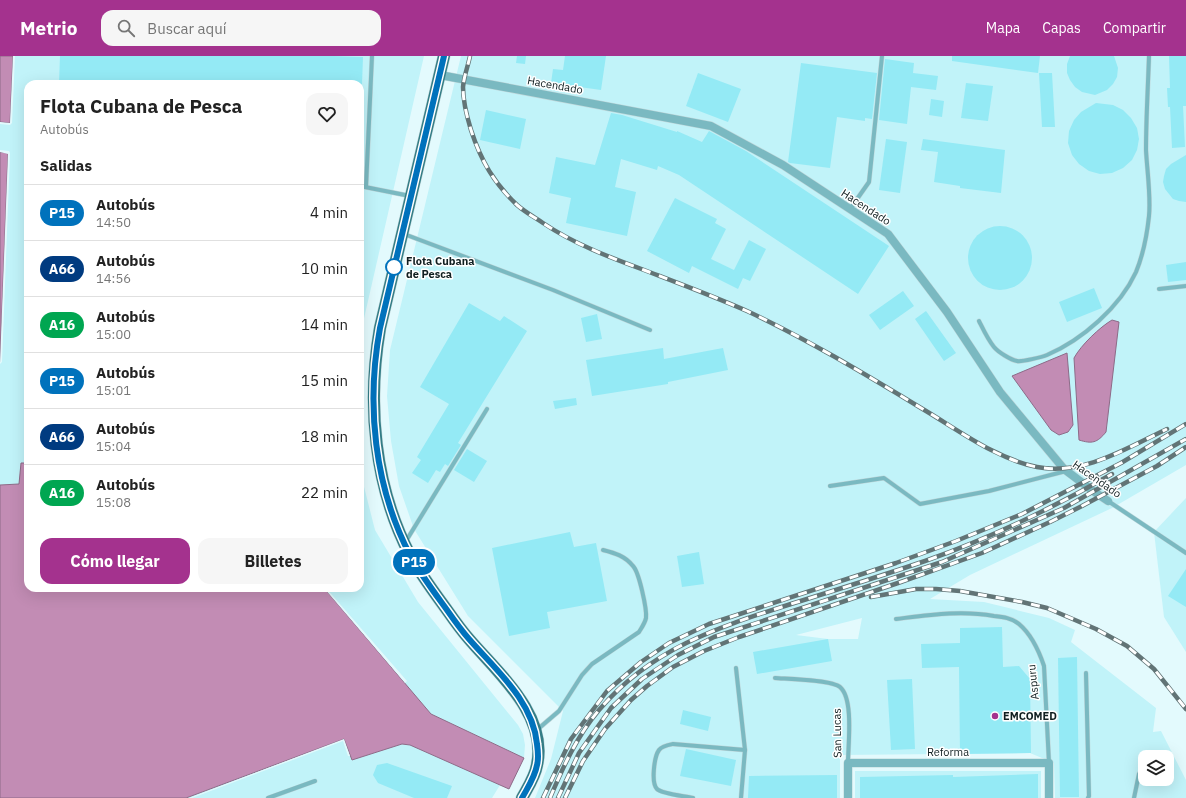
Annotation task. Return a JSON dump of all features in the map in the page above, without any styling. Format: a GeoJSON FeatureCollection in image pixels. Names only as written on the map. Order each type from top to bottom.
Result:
{"type":"FeatureCollection","features":[{"type":"Feature","properties":{"kind":"main road"},"geometry":{"type":"LineString","coordinates":[[444,56],[380,328],[376,352],[374,415],[378,458],[385,492],[395,521],[410,555],[426,582],[468,638],[497,669],[527,709],[536,731],[538,764],[522,798]]}},
{"type":"Feature","properties":{"kind":"street","name":"Hacendado"},"geometry":{"type":"LineString","coordinates":[[440,75],[711,126],[783,165],[888,234],[947,312],[1000,392],[1066,471],[1108,501]]}},
{"type":"Feature","properties":{"kind":"street","name":"Reforma"},"geometry":{"type":"LineString","coordinates":[[848,763],[1049,763]]}},
{"type":"Feature","properties":{"kind":"street","name":"San Lucas"},"geometry":{"type":"LineString","coordinates":[[848,763],[848,798]]}},
{"type":"Feature","properties":{"kind":"street","name":"Aspuru"},"geometry":{"type":"LineString","coordinates":[[1049,763],[1049,798]]}},
{"type":"Feature","properties":{"kind":"lane"},"geometry":{"type":"LineString","coordinates":[[372,56],[366,187],[411,196]]}},
{"type":"Feature","properties":{"kind":"lane"},"geometry":{"type":"LineString","coordinates":[[850,209],[869,182],[882,56]]}},
{"type":"Feature","properties":{"kind":"lane"},"geometry":{"type":"LineString","coordinates":[[979,321],[994,347],[1004,355],[1018,361],[1045,356],[1062,348],[1088,331],[1111,308],[1131,280],[1140,261],[1150,215],[1146,149],[1149,56]]}},
{"type":"Feature","properties":{"kind":"lane"},"geometry":{"type":"LineString","coordinates":[[402,234],[553,290],[650,330]]}},
{"type":"Feature","properties":{"kind":"lane"},"geometry":{"type":"LineString","coordinates":[[1160,289],[1186,286]]}},
{"type":"Feature","properties":{"kind":"lane"},"geometry":{"type":"LineString","coordinates":[[405,543],[487,409]]}},
{"type":"Feature","properties":{"kind":"lane"},"geometry":{"type":"LineString","coordinates":[[830,486],[884,478],[920,504],[989,491],[1066,471]]}},
{"type":"Feature","properties":{"kind":"lane","name":"Hacendado"},"geometry":{"type":"LineString","coordinates":[[1108,501],[1186,552]]}},
{"type":"Feature","properties":{"kind":"lane"},"geometry":{"type":"LineString","coordinates":[[536,731],[559,711],[582,675],[592,664],[639,632],[646,617],[635,567],[619,555],[603,550]]}},
{"type":"Feature","properties":{"kind":"lane","name":"Aspuru"},"geometry":{"type":"LineString","coordinates":[[896,620],[961,612],[1003,617],[1014,620],[1020,625],[1032,638],[1040,652],[1044,666],[1049,763]]}},
{"type":"Feature","properties":{"kind":"lane"},"geometry":{"type":"LineString","coordinates":[[736,668],[745,750],[741,798]]}},
{"type":"Feature","properties":{"kind":"lane"},"geometry":{"type":"LineString","coordinates":[[1086,673],[1088,798]]}},
{"type":"Feature","properties":{"kind":"lane","name":"San Lucas"},"geometry":{"type":"LineString","coordinates":[[775,678],[831,683],[840,687],[846,696],[848,709],[848,763]]}},
{"type":"Feature","properties":{"kind":"lane"},"geometry":{"type":"LineString","coordinates":[[693,798],[661,792],[656,789],[653,777],[657,754],[660,749],[666,745],[673,744],[745,750]]}},
{"type":"Feature","properties":{"kind":"lane"},"geometry":{"type":"LineString","coordinates":[[1134,798],[1138,779]]}},
{"type":"Feature","properties":{"kind":"lane"},"geometry":{"type":"LineString","coordinates":[[268,798],[315,781]]}},
{"type":"Feature","properties":{"kind":"shaded area"},"geometry":{"type":"Polygon","coordinates":[[[0,56],[13,56],[10,123],[0,122],[0,56]]]}},
{"type":"Feature","properties":{"kind":"shaded area"},"geometry":{"type":"Polygon","coordinates":[[[13,56],[424,56],[364,318],[364,80],[24,80],[24,463],[21,463],[19,484],[0,485],[0,362],[8,154],[0,152],[0,122],[10,123],[13,56]]]}},
{"type":"Feature","properties":{"kind":"shaded area"},"geometry":{"type":"Polygon","coordinates":[[[461,56],[1186,56],[1186,465],[1112,508],[970,575],[930,599],[984,602],[1049,618],[1075,630],[1071,642],[1156,708],[1153,732],[1161,731],[1171,750],[1138,750],[1138,786],[1174,786],[1174,756],[1186,780],[1186,798],[1055,798],[1054,763],[1030,753],[840,755],[840,798],[535,798],[551,759],[563,711],[468,616],[414,529],[399,486],[391,441],[387,396],[390,350],[461,56]],[[862,618],[796,635],[828,639],[858,639],[862,618]]]}},
{"type":"Feature","properties":{"kind":"shaded area"},"geometry":{"type":"Polygon","coordinates":[[[0,152],[8,153],[0,362],[0,152]]]}},
{"type":"Feature","properties":{"kind":"shaded area"},"geometry":{"type":"Polygon","coordinates":[[[1112,320],[1119,322],[1106,432],[1094,442],[1079,440],[1074,358],[1091,337],[1112,320]]]}},
{"type":"Feature","properties":{"kind":"shaded area"},"geometry":{"type":"Polygon","coordinates":[[[1067,353],[1073,425],[1068,432],[1059,435],[1051,430],[1012,376],[1067,353]]]}},
{"type":"Feature","properties":{"kind":"shaded area"},"geometry":{"type":"Polygon","coordinates":[[[21,463],[24,463],[24,592],[327,592],[431,714],[524,758],[509,789],[410,745],[402,744],[352,760],[344,739],[186,798],[0,798],[0,485],[19,484],[21,463]]]}},
{"type":"Feature","properties":{"kind":"shaded area"},"geometry":{"type":"Polygon","coordinates":[[[364,487],[375,530],[418,602],[518,725],[523,734],[525,745],[524,758],[431,714],[327,592],[364,592],[364,487]]]}},
{"type":"Feature","properties":{"kind":"shaded area"},"geometry":{"type":"Polygon","coordinates":[[[1186,498],[1186,652],[1164,617],[1154,532],[1186,498]]]}},
{"type":"Feature","properties":{"kind":"shaded area"},"geometry":{"type":"Polygon","coordinates":[[[344,739],[352,760],[402,744],[410,745],[500,785],[492,798],[186,798],[344,739]]]}},
{"type":"Feature","properties":{"kind":"shaded area"},"geometry":{"type":"Polygon","coordinates":[[[855,771],[1041,771],[1041,798],[855,798],[855,771]]]}},
{"type":"Feature","properties":{"kind":"pier"},"geometry":{"type":"Polygon","coordinates":[[[13,56],[15,56],[12,123],[10,125],[0,124],[0,122],[10,123],[13,56]]]}},
{"type":"Feature","properties":{"kind":"pier"},"geometry":{"type":"Polygon","coordinates":[[[0,150],[9,151],[10,153],[2,362],[0,364],[8,154],[0,152],[0,150]]]}},
{"type":"Feature","properties":{"kind":"pier"},"geometry":{"type":"Polygon","coordinates":[[[327,592],[329,592],[407,681],[405,683],[327,592]]]}},
{"type":"Feature","properties":{"kind":"pier"},"geometry":{"type":"Polygon","coordinates":[[[344,739],[350,756],[348,756],[343,741],[189,798],[344,739]]]}},
{"type":"Feature","properties":{"kind":"building"},"geometry":{"type":"Polygon","coordinates":[[[60,56],[363,57],[362,80],[59,80],[60,56]]]}},
{"type":"Feature","properties":{"kind":"building"},"geometry":{"type":"Polygon","coordinates":[[[517,56],[526,56],[525,64],[516,63],[517,56]]]}},
{"type":"Feature","properties":{"kind":"building"},"geometry":{"type":"Polygon","coordinates":[[[565,56],[606,56],[601,90],[551,83],[553,69],[563,70],[565,56]]]}},
{"type":"Feature","properties":{"kind":"building"},"geometry":{"type":"Polygon","coordinates":[[[952,56],[1040,56],[1038,73],[952,61],[952,56]]]}},
{"type":"Feature","properties":{"kind":"building"},"geometry":{"type":"Polygon","coordinates":[[[1070,56],[1114,56],[1118,68],[1117,77],[1107,90],[1095,95],[1082,92],[1075,87],[1067,73],[1067,64],[1070,56]]]}},
{"type":"Feature","properties":{"kind":"building"},"geometry":{"type":"Polygon","coordinates":[[[1169,56],[1186,56],[1186,106],[1183,106],[1185,147],[1172,148],[1170,107],[1168,107],[1167,88],[1170,88],[1169,56]]]}},
{"type":"Feature","properties":{"kind":"building"},"geometry":{"type":"Polygon","coordinates":[[[885,59],[914,63],[913,73],[938,76],[936,90],[911,87],[907,124],[879,120],[885,59]]]}},
{"type":"Feature","properties":{"kind":"building"},"geometry":{"type":"Polygon","coordinates":[[[801,63],[877,73],[872,119],[865,118],[865,121],[837,117],[830,168],[788,162],[801,63]]]}},
{"type":"Feature","properties":{"kind":"building"},"geometry":{"type":"Polygon","coordinates":[[[698,73],[741,89],[728,122],[686,106],[698,73]]]}},
{"type":"Feature","properties":{"kind":"building"},"geometry":{"type":"Polygon","coordinates":[[[1039,73],[1052,73],[1055,127],[1042,127],[1039,73]]]}},
{"type":"Feature","properties":{"kind":"building"},"geometry":{"type":"Polygon","coordinates":[[[966,83],[993,86],[988,121],[961,118],[966,83]]]}},
{"type":"Feature","properties":{"kind":"building"},"geometry":{"type":"Polygon","coordinates":[[[931,99],[944,101],[942,117],[929,115],[931,99]]]}},
{"type":"Feature","properties":{"kind":"building"},"geometry":{"type":"Polygon","coordinates":[[[1096,103],[1113,105],[1123,110],[1131,118],[1137,128],[1139,139],[1137,150],[1132,160],[1123,168],[1112,173],[1100,174],[1089,171],[1079,164],[1072,155],[1068,143],[1069,131],[1074,120],[1081,112],[1096,103]]]}},
{"type":"Feature","properties":{"kind":"building"},"geometry":{"type":"Polygon","coordinates":[[[486,110],[526,119],[520,149],[480,140],[486,110]]]}},
{"type":"Feature","properties":{"kind":"building"},"geometry":{"type":"Polygon","coordinates":[[[611,113],[677,131],[702,142],[709,131],[746,151],[889,246],[858,294],[679,175],[658,166],[657,170],[621,159],[615,187],[636,192],[627,236],[566,223],[571,198],[549,193],[556,157],[595,165],[611,113]]]}},
{"type":"Feature","properties":{"kind":"building"},"geometry":{"type":"Polygon","coordinates":[[[886,139],[907,142],[900,193],[879,190],[886,139]]]}},
{"type":"Feature","properties":{"kind":"building"},"geometry":{"type":"Polygon","coordinates":[[[923,139],[1005,150],[1001,193],[960,188],[960,186],[934,182],[938,152],[921,150],[923,139]]]}},
{"type":"Feature","properties":{"kind":"building"},"geometry":{"type":"Polygon","coordinates":[[[1186,155],[1186,202],[1173,199],[1165,189],[1163,182],[1166,169],[1171,164],[1186,155]]]}},
{"type":"Feature","properties":{"kind":"building"},"geometry":{"type":"Polygon","coordinates":[[[675,198],[717,219],[715,223],[726,229],[711,259],[734,270],[749,240],[766,249],[750,281],[743,278],[738,289],[692,266],[689,273],[647,251],[675,198]]]}},
{"type":"Feature","properties":{"kind":"building"},"geometry":{"type":"Polygon","coordinates":[[[1000,226],[1018,232],[1026,240],[1032,258],[1026,276],[1018,284],[1000,290],[982,284],[974,276],[968,258],[974,240],[982,232],[1000,226]]]}},
{"type":"Feature","properties":{"kind":"building"},"geometry":{"type":"Polygon","coordinates":[[[1186,262],[1186,280],[1168,282],[1166,265],[1186,262]]]}},
{"type":"Feature","properties":{"kind":"building"},"geometry":{"type":"Polygon","coordinates":[[[1094,288],[1102,308],[1067,322],[1059,302],[1094,288]]]}},
{"type":"Feature","properties":{"kind":"building"},"geometry":{"type":"Polygon","coordinates":[[[903,291],[914,306],[880,330],[869,315],[903,291]]]}},
{"type":"Feature","properties":{"kind":"building"},"geometry":{"type":"Polygon","coordinates":[[[469,303],[500,321],[504,316],[527,331],[458,443],[461,445],[448,466],[445,464],[440,472],[436,470],[428,483],[412,473],[421,460],[417,457],[449,404],[420,387],[469,303]]]}},
{"type":"Feature","properties":{"kind":"building"},"geometry":{"type":"Polygon","coordinates":[[[926,311],[956,353],[944,361],[915,319],[926,311]]]}},
{"type":"Feature","properties":{"kind":"building"},"geometry":{"type":"Polygon","coordinates":[[[597,314],[602,339],[586,342],[581,318],[597,314]]]}},
{"type":"Feature","properties":{"kind":"building"},"geometry":{"type":"Polygon","coordinates":[[[663,348],[664,359],[723,348],[728,370],[668,382],[668,384],[592,396],[586,360],[663,348]]]}},
{"type":"Feature","properties":{"kind":"building"},"geometry":{"type":"Polygon","coordinates":[[[576,398],[577,405],[555,409],[553,401],[576,398]]]}},
{"type":"Feature","properties":{"kind":"building"},"geometry":{"type":"Polygon","coordinates":[[[467,449],[487,461],[474,482],[454,470],[467,449]]]}},
{"type":"Feature","properties":{"kind":"building"},"geometry":{"type":"Polygon","coordinates":[[[570,532],[574,547],[596,543],[607,601],[547,612],[550,628],[509,636],[492,548],[570,532]]]}},
{"type":"Feature","properties":{"kind":"building"},"geometry":{"type":"Polygon","coordinates":[[[699,552],[704,584],[682,587],[677,556],[699,552]]]}},
{"type":"Feature","properties":{"kind":"building"},"geometry":{"type":"Polygon","coordinates":[[[1186,569],[1186,607],[1168,596],[1186,569]]]}},
{"type":"Feature","properties":{"kind":"building","name":"EMCOMED"},"geometry":{"type":"Polygon","coordinates":[[[1002,627],[1003,667],[1019,666],[1030,679],[1031,753],[960,754],[959,667],[922,668],[921,644],[960,643],[960,628],[1002,627]]]}},
{"type":"Feature","properties":{"kind":"building"},"geometry":{"type":"Polygon","coordinates":[[[828,639],[832,661],[757,674],[753,652],[828,639]]]}},
{"type":"Feature","properties":{"kind":"building"},"geometry":{"type":"Polygon","coordinates":[[[1077,657],[1079,797],[1060,797],[1058,658],[1077,657]]]}},
{"type":"Feature","properties":{"kind":"building"},"geometry":{"type":"Polygon","coordinates":[[[912,679],[915,749],[891,750],[887,680],[912,679]]]}},
{"type":"Feature","properties":{"kind":"building"},"geometry":{"type":"Polygon","coordinates":[[[683,710],[711,717],[708,731],[680,724],[683,710]]]}},
{"type":"Feature","properties":{"kind":"building"},"geometry":{"type":"Polygon","coordinates":[[[686,749],[736,760],[731,786],[680,776],[686,749]]]}},
{"type":"Feature","properties":{"kind":"building"},"geometry":{"type":"Polygon","coordinates":[[[387,763],[452,786],[447,798],[414,798],[378,783],[373,775],[377,765],[387,763]]]}},
{"type":"Feature","properties":{"kind":"building"},"geometry":{"type":"Polygon","coordinates":[[[1038,774],[1038,798],[860,798],[860,777],[953,775],[953,777],[1038,774]]]}},
{"type":"Feature","properties":{"kind":"building"},"geometry":{"type":"Polygon","coordinates":[[[837,775],[837,798],[748,798],[749,776],[837,775]]]}},
{"type":"Feature","properties":{"kind":"railway"},"geometry":{"type":"LineString","coordinates":[[470,56],[463,87],[464,98],[471,130],[479,152],[489,171],[517,205],[555,231],[579,244],[721,300],[770,322],[816,346],[980,444],[1008,458],[1022,463],[1054,469],[1071,468],[1088,464],[1120,452],[1167,429]]}},
{"type":"Feature","properties":{"kind":"railway"},"geometry":{"type":"LineString","coordinates":[[543,798],[571,739],[607,691],[641,662],[669,643],[709,624],[896,563],[956,541],[1022,514],[1121,463],[1186,424]]}},
{"type":"Feature","properties":{"kind":"railway"},"geometry":{"type":"LineString","coordinates":[[558,798],[579,753],[611,708],[642,679],[678,655],[714,637],[942,562],[1064,508],[1186,439]]}},
{"type":"Feature","properties":{"kind":"railway"},"geometry":{"type":"LineString","coordinates":[[565,798],[583,761],[605,729],[631,700],[673,667],[704,651],[739,637],[982,553],[1082,506],[1157,466],[1186,447]]}},
{"type":"Feature","properties":{"kind":"railway"},"geometry":{"type":"LineString","coordinates":[[550,798],[565,763],[591,720],[619,689],[641,671],[663,656],[687,643],[737,622],[908,567],[949,552],[997,532],[1067,499],[1112,474]]}},
{"type":"Feature","properties":{"kind":"railway"},"geometry":{"type":"LineString","coordinates":[[871,597],[916,589],[936,589],[960,591],[1047,608],[1096,629],[1127,646],[1154,669],[1186,709]]}},
{"type":"Feature","properties":{"kind":"bus line","name":"P15"},"geometry":{"type":"LineString","coordinates":[[444,56],[389,285],[376,352],[374,373],[374,415],[378,458],[385,492],[395,521],[410,555],[426,582],[468,638],[497,669],[527,709],[533,721],[536,731],[538,764],[522,798]]}},
{"type":"Feature","properties":{"kind":"place","name":"Flota Cubana de Pesca"},"geometry":{"type":"Point","coordinates":[394,267]}},
{"type":"Feature","properties":{"kind":"place","name":"EMCOMED"},"geometry":{"type":"Point","coordinates":[995,716]}}]}
